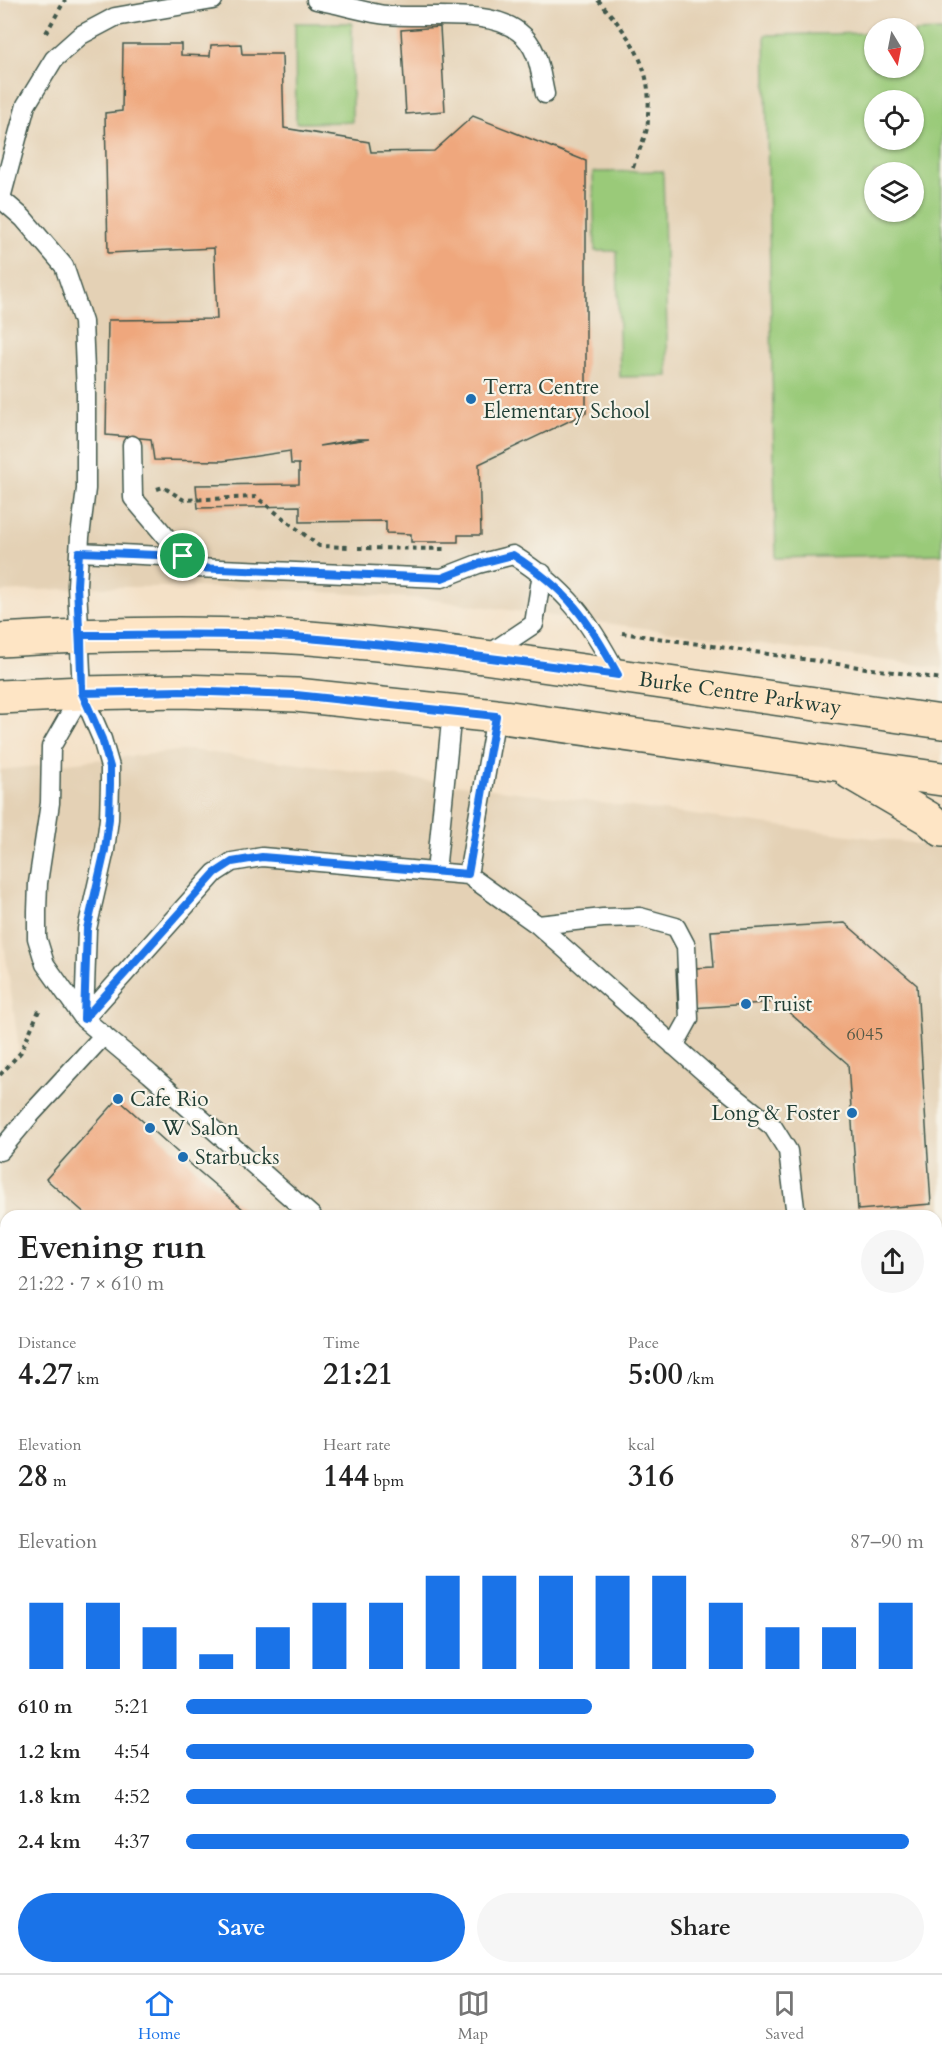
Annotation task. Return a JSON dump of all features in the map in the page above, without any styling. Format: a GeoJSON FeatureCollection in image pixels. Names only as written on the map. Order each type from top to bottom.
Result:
{"type":"FeatureCollection","features":[{"type":"Feature","properties":{"kind":"main road","name":"Burke Centre Parkway"},"geometry":{"type":"LineString","coordinates":[[0,640],[81,635],[276,636],[364,643],[618,675],[942,722]]}},
{"type":"Feature","properties":{"kind":"main road"},"geometry":{"type":"LineString","coordinates":[[0,697],[180,691],[296,695],[496,716],[942,779]]}},
{"type":"Feature","properties":{"kind":"main road"},"geometry":{"type":"LineString","coordinates":[[833,763],[928,818],[942,830]]}},
{"type":"Feature","properties":{"kind":"lane"},"geometry":{"type":"LineString","coordinates":[[84,1019],[87,929],[105,850],[109,819],[110,767],[102,739],[82,693],[77,585],[86,489],[83,322],[64,266],[23,218],[1,198],[26,105],[54,59],[81,35],[115,17],[213,0]]}},
{"type":"Feature","properties":{"kind":"lane"},"geometry":{"type":"LineString","coordinates":[[316,0],[380,14],[500,21],[519,32],[534,48],[545,94]]}},
{"type":"Feature","properties":{"kind":"lane"},"geometry":{"type":"LineString","coordinates":[[132,445],[134,498],[196,568],[442,578],[478,564],[513,555],[542,573],[568,598],[595,633],[618,675]]}},
{"type":"Feature","properties":{"kind":"lane"},"geometry":{"type":"LineString","coordinates":[[79,552],[183,556]]}},
{"type":"Feature","properties":{"kind":"lane"},"geometry":{"type":"LineString","coordinates":[[484,657],[534,624],[542,573]]}},
{"type":"Feature","properties":{"kind":"lane"},"geometry":{"type":"LineString","coordinates":[[82,693],[51,747],[50,803],[38,883],[37,911],[37,938],[45,964],[84,1019],[305,1210]]}},
{"type":"Feature","properties":{"kind":"lane"},"geometry":{"type":"LineString","coordinates":[[436,872],[452,711]]}},
{"type":"Feature","properties":{"kind":"lane"},"geometry":{"type":"LineString","coordinates":[[468,874],[496,716]]}},
{"type":"Feature","properties":{"kind":"lane"},"geometry":{"type":"LineString","coordinates":[[84,1019],[215,873],[232,862],[262,857],[468,874],[538,925],[674,1046],[774,1127],[788,1151],[795,1210]]}},
{"type":"Feature","properties":{"kind":"lane"},"geometry":{"type":"LineString","coordinates":[[538,925],[603,918],[640,917],[676,927],[686,946],[689,1019],[674,1046]]}},
{"type":"Feature","properties":{"kind":"lane"},"geometry":{"type":"LineString","coordinates":[[0,1151],[104,1035]]}},
{"type":"Feature","properties":{"kind":"path"},"geometry":{"type":"LineString","coordinates":[[598,0],[621,26],[636,49],[647,76],[649,104],[647,131],[637,152],[632,171]]}},
{"type":"Feature","properties":{"kind":"path"},"geometry":{"type":"LineString","coordinates":[[0,1076],[21,1052],[40,1008]]}},
{"type":"Feature","properties":{"kind":"shaded area","name":"Terra Centre Elementary School"},"geometry":{"type":"Polygon","coordinates":[[[0,0],[942,0],[942,668],[426,599],[265,588],[103,587],[0,592],[0,0]]]}},
{"type":"Feature","properties":{"kind":"shaded area"},"geometry":{"type":"Polygon","coordinates":[[[190,750],[942,847],[942,1210],[0,1210],[0,1074],[19,1049],[0,915],[0,770],[190,750]]]}},
{"type":"Feature","properties":{"kind":"green space"},"geometry":{"type":"Polygon","coordinates":[[[295,23],[352,23],[352,122],[296,123],[295,23]]]}},
{"type":"Feature","properties":{"kind":"green space"},"geometry":{"type":"Polygon","coordinates":[[[942,31],[942,554],[776,558],[765,35],[864,33],[864,78],[924,78],[924,32],[942,31]]]}},
{"type":"Feature","properties":{"kind":"green space"},"geometry":{"type":"Polygon","coordinates":[[[663,171],[668,376],[620,377],[617,251],[595,251],[593,172],[663,171]]]}},
{"type":"Feature","properties":{"kind":"building"},"geometry":{"type":"Polygon","coordinates":[[[440,27],[445,111],[406,114],[401,30],[440,27]]]}},
{"type":"Feature","properties":{"kind":"building"},"geometry":{"type":"Polygon","coordinates":[[[123,44],[181,44],[181,55],[210,56],[211,45],[241,44],[242,54],[282,54],[284,128],[369,142],[371,152],[434,151],[473,116],[586,161],[586,413],[479,464],[481,535],[458,535],[458,542],[411,542],[411,534],[386,533],[386,521],[300,522],[300,506],[198,508],[196,485],[299,484],[299,464],[291,464],[290,451],[223,461],[154,460],[151,439],[106,435],[108,320],[217,319],[214,248],[108,253],[105,113],[122,111],[123,44]],[[357,439],[319,446],[369,439],[357,439]]]}},
{"type":"Feature","properties":{"kind":"building"},"geometry":{"type":"Polygon","coordinates":[[[845,923],[917,985],[931,1204],[858,1210],[848,1064],[777,1002],[678,1009],[676,969],[714,967],[711,931],[845,923]]]}},
{"type":"Feature","properties":{"kind":"building"},"geometry":{"type":"Polygon","coordinates":[[[118,1099],[244,1210],[81,1210],[46,1179],[118,1099]]]}},
{"type":"Feature","properties":{"kind":"place","name":"Terra Centre Elementary School"},"geometry":{"type":"Point","coordinates":[471,399]}},
{"type":"Feature","properties":{"kind":"place","name":"Truist"},"geometry":{"type":"Point","coordinates":[746,1004]}},
{"type":"Feature","properties":{"kind":"place","name":"Cafe Rio"},"geometry":{"type":"Point","coordinates":[118,1099]}},
{"type":"Feature","properties":{"kind":"place","name":"Long & Foster"},"geometry":{"type":"Point","coordinates":[852,1113]}},
{"type":"Feature","properties":{"kind":"place","name":"W Salon"},"geometry":{"type":"Point","coordinates":[150,1128]}},
{"type":"Feature","properties":{"kind":"place","name":"Starbucks"},"geometry":{"type":"Point","coordinates":[183,1157]}},
{"type":"Feature","properties":{"kind":"route"},"geometry":{"type":"LineString","coordinates":[[183,556],[79,552],[77,585],[82,693],[102,739],[110,767],[109,819],[105,850],[87,929],[84,1019],[215,873],[232,862],[262,857],[468,874],[496,716],[296,695],[180,691],[82,693],[81,635],[276,636],[364,643],[618,675],[595,633],[568,598],[542,573],[513,555],[478,564],[442,578],[196,568],[183,556]]}}]}
